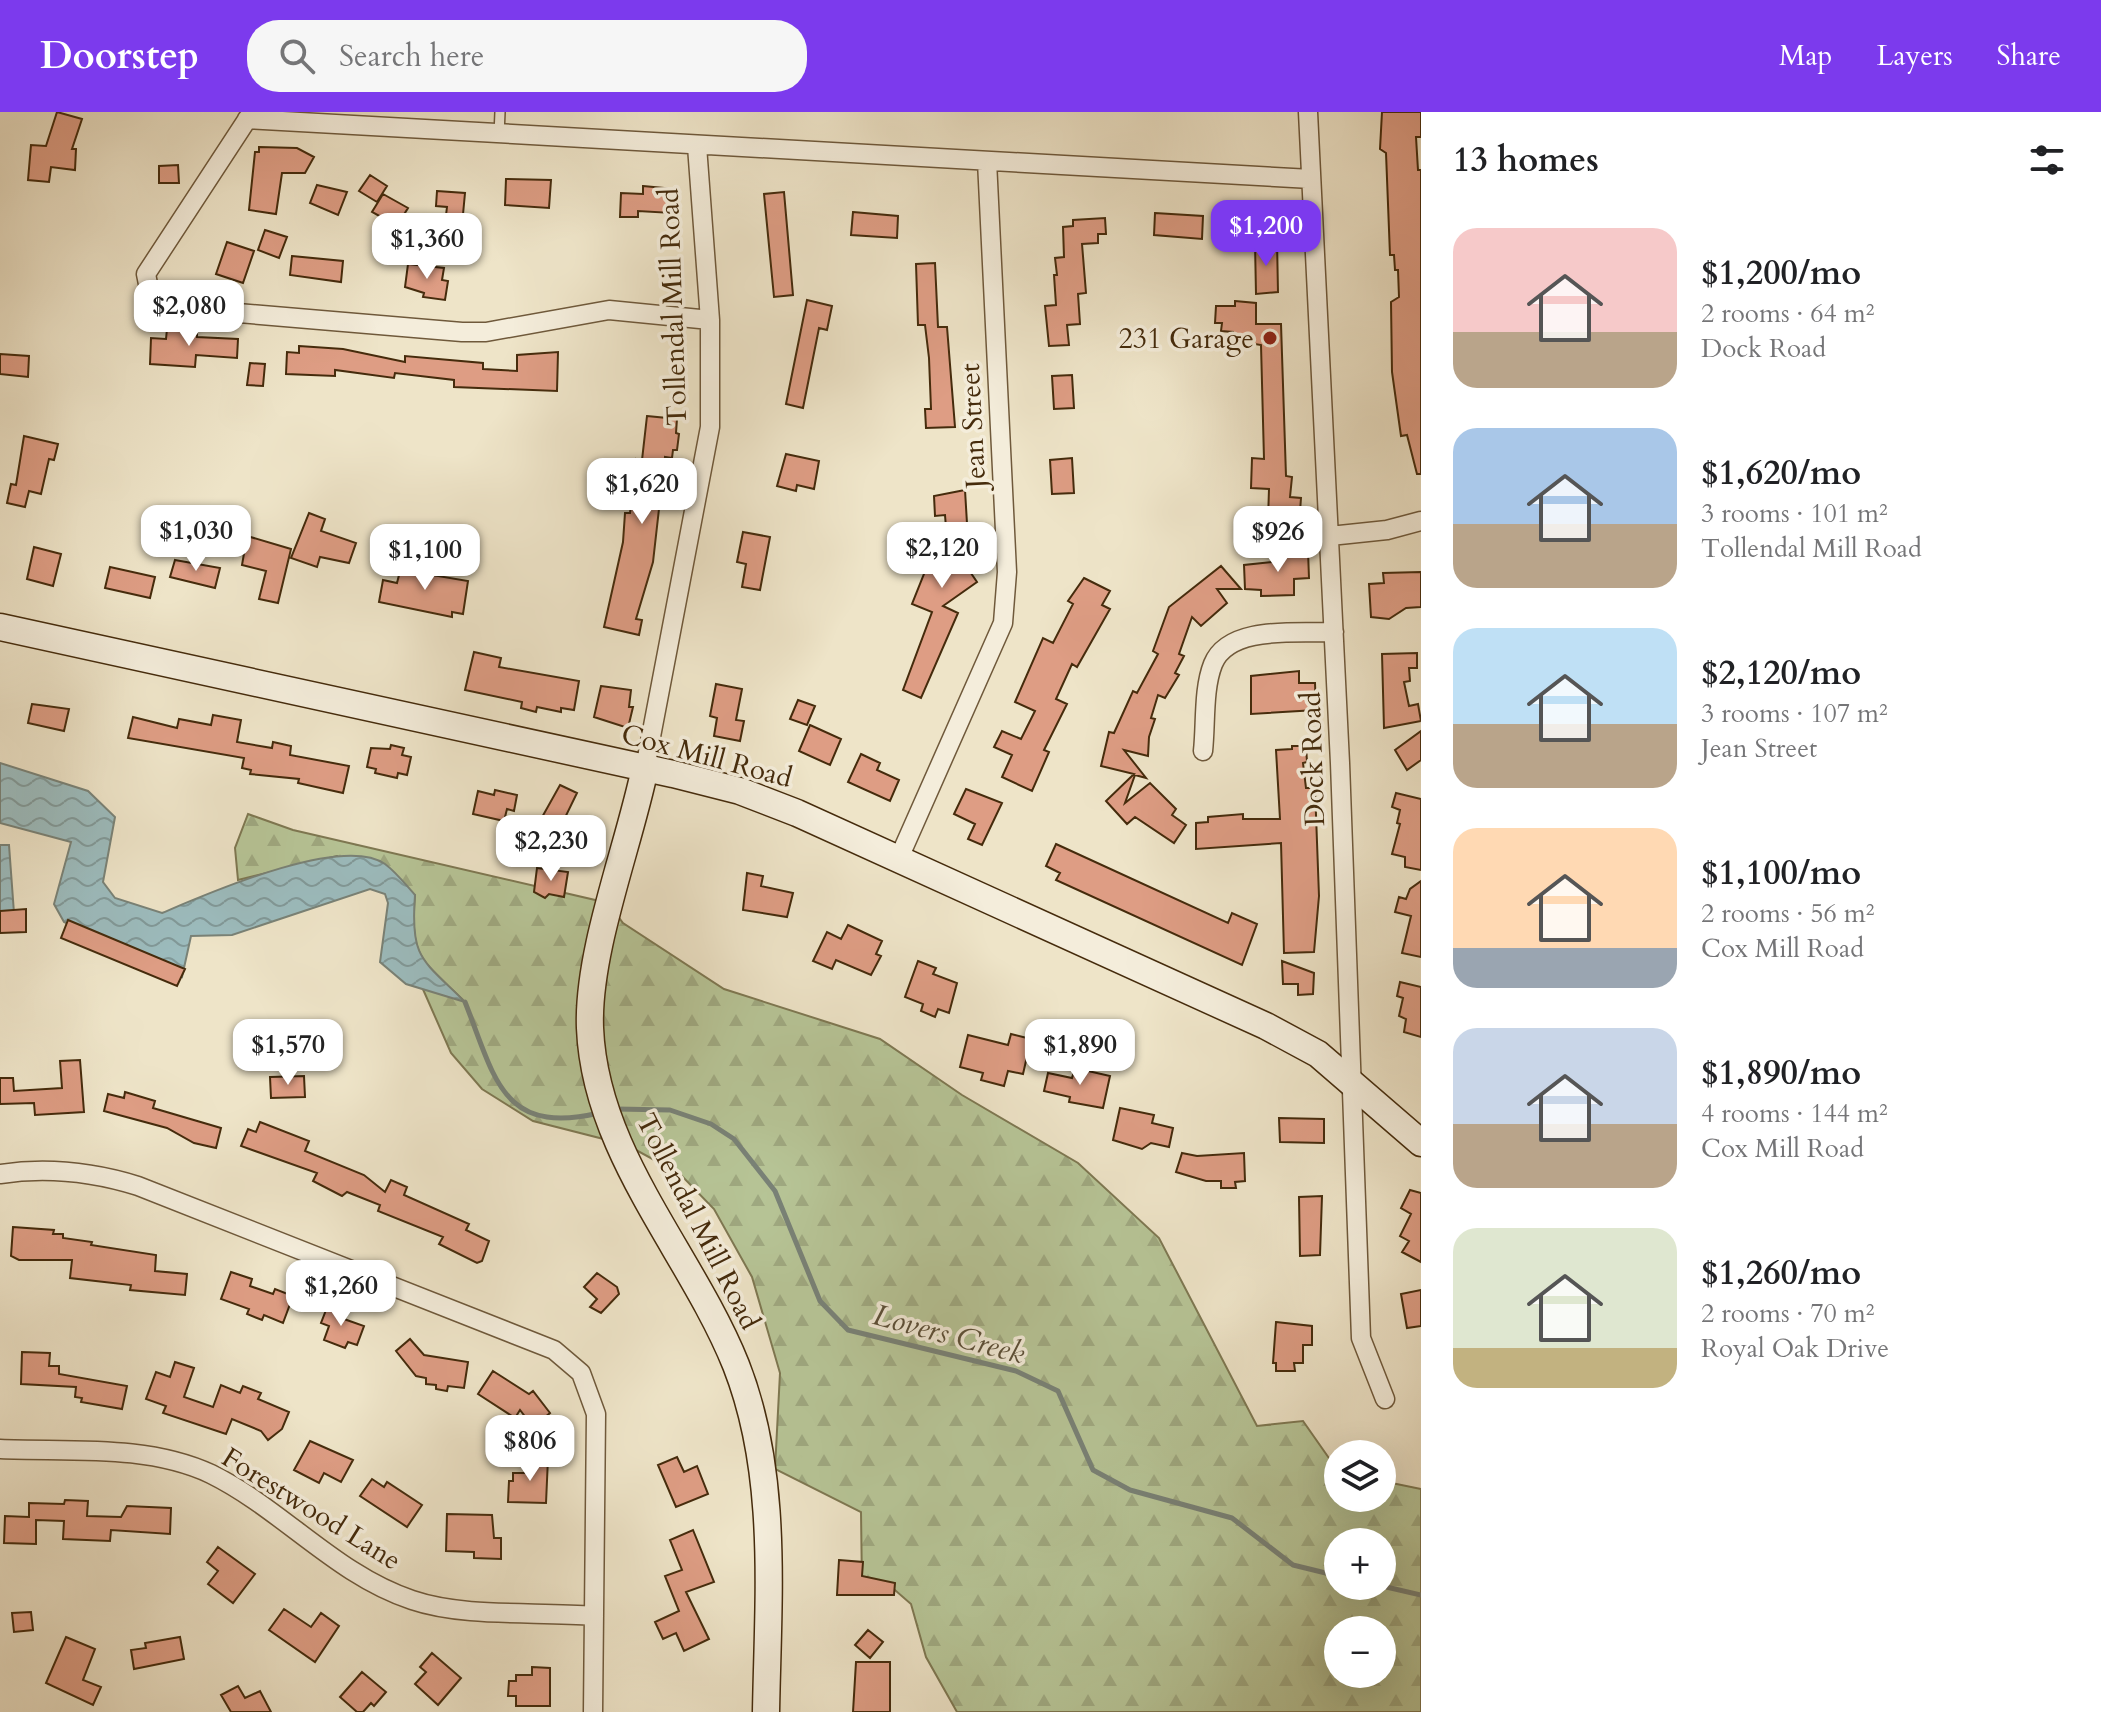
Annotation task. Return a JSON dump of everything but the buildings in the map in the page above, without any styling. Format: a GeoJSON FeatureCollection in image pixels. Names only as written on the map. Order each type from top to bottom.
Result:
{"type":"FeatureCollection","features":[{"type":"Feature","properties":{"kind":"street","name":"Dock Road"},"geometry":{"type":"LineString","coordinates":[[1308,112],[1330,536],[1361,1338],[1385,1399]]}},
{"type":"Feature","properties":{"kind":"street"},"geometry":{"type":"LineString","coordinates":[[710,320],[609,310],[486,332],[462,332],[167,307],[150,294],[146,274],[250,116],[499,135],[1311,179]]}},
{"type":"Feature","properties":{"kind":"street","name":"Tollendal Mill Road"},"geometry":{"type":"LineString","coordinates":[[697,146],[710,320],[710,427],[645,768],[597,966],[590,1028],[599,1082],[617,1139],[726,1344],[754,1422],[766,1501],[766,1712]]}},
{"type":"Feature","properties":{"kind":"street","name":"Jean Street"},"geometry":{"type":"LineString","coordinates":[[899,858],[1003,623],[1007,572],[987,161]]}},
{"type":"Feature","properties":{"kind":"street"},"geometry":{"type":"LineString","coordinates":[[1330,536],[1387,530],[1421,521]]}},
{"type":"Feature","properties":{"kind":"street","name":"Cox Mill Road"},"geometry":{"type":"LineString","coordinates":[[0,627],[645,768],[768,801],[1266,1026],[1318,1054],[1350,1085],[1421,1143]]}},
{"type":"Feature","properties":{"kind":"street"},"geometry":{"type":"LineString","coordinates":[[1203,751],[1213,665],[1225,648],[1246,637],[1334,632]]}},
{"type":"Feature","properties":{"kind":"street"},"geometry":{"type":"LineString","coordinates":[[0,1174],[59,1171],[101,1176],[138,1186],[538,1342],[566,1358],[587,1385],[596,1414],[593,1712]]}},
{"type":"Feature","properties":{"kind":"street","name":"Forestwood Lane"},"geometry":{"type":"LineString","coordinates":[[0,1449],[167,1459],[213,1475],[351,1569],[410,1600],[445,1607],[594,1616]]}},
{"type":"Feature","properties":{"kind":"lane"},"geometry":{"type":"LineString","coordinates":[[499,135],[500,112]]}},
{"type":"Feature","properties":{"kind":"green space"},"geometry":{"type":"Polygon","coordinates":[[[248,814],[293,830],[608,903],[623,923],[724,989],[880,1039],[962,1095],[1078,1163],[1159,1238],[1257,1426],[1303,1421],[1324,1451],[1324,1512],[1396,1512],[1396,1484],[1421,1489],[1421,1712],[957,1712],[926,1657],[911,1604],[888,1584],[862,1586],[861,1512],[775,1469],[780,1373],[752,1277],[714,1209],[680,1174],[627,1145],[533,1121],[482,1089],[451,1053],[422,987],[463,1000],[421,955],[414,932],[415,895],[337,856],[238,880],[235,848],[248,814]]]}},
{"type":"Feature","properties":{"kind":"water"},"geometry":{"type":"Polygon","coordinates":[[[0,763],[88,791],[115,817],[103,882],[115,898],[162,913],[241,881],[307,861],[338,856],[365,857],[385,864],[415,895],[415,933],[422,956],[465,1002],[406,984],[380,962],[388,903],[385,894],[370,889],[232,935],[191,936],[182,977],[64,922],[54,904],[71,842],[0,823],[0,763]]]}},
{"type":"Feature","properties":{"kind":"water"},"geometry":{"type":"Polygon","coordinates":[[[0,845],[9,845],[14,913],[0,913],[0,845]]]}},
{"type":"Feature","properties":{"kind":"waterway","name":"Lovers Creek"},"geometry":{"type":"LineString","coordinates":[[465,1002],[495,1076],[506,1094],[521,1108],[541,1116],[566,1118],[599,1113]]}},
{"type":"Feature","properties":{"kind":"waterway","name":"Lovers Creek"},"geometry":{"type":"LineString","coordinates":[[616,1109],[670,1110],[711,1124],[734,1139],[775,1191],[820,1301],[848,1330],[1016,1371],[1058,1391],[1093,1470],[1130,1490],[1232,1518],[1293,1565],[1324,1573]]}},
{"type":"Feature","properties":{"kind":"waterway","name":"Lovers Creek"},"geometry":{"type":"LineString","coordinates":[[1396,1589],[1421,1595]]}},
{"type":"Feature","properties":{"kind":"place","name":"231 Garage"},"geometry":{"type":"Point","coordinates":[1270,338]}}]}
